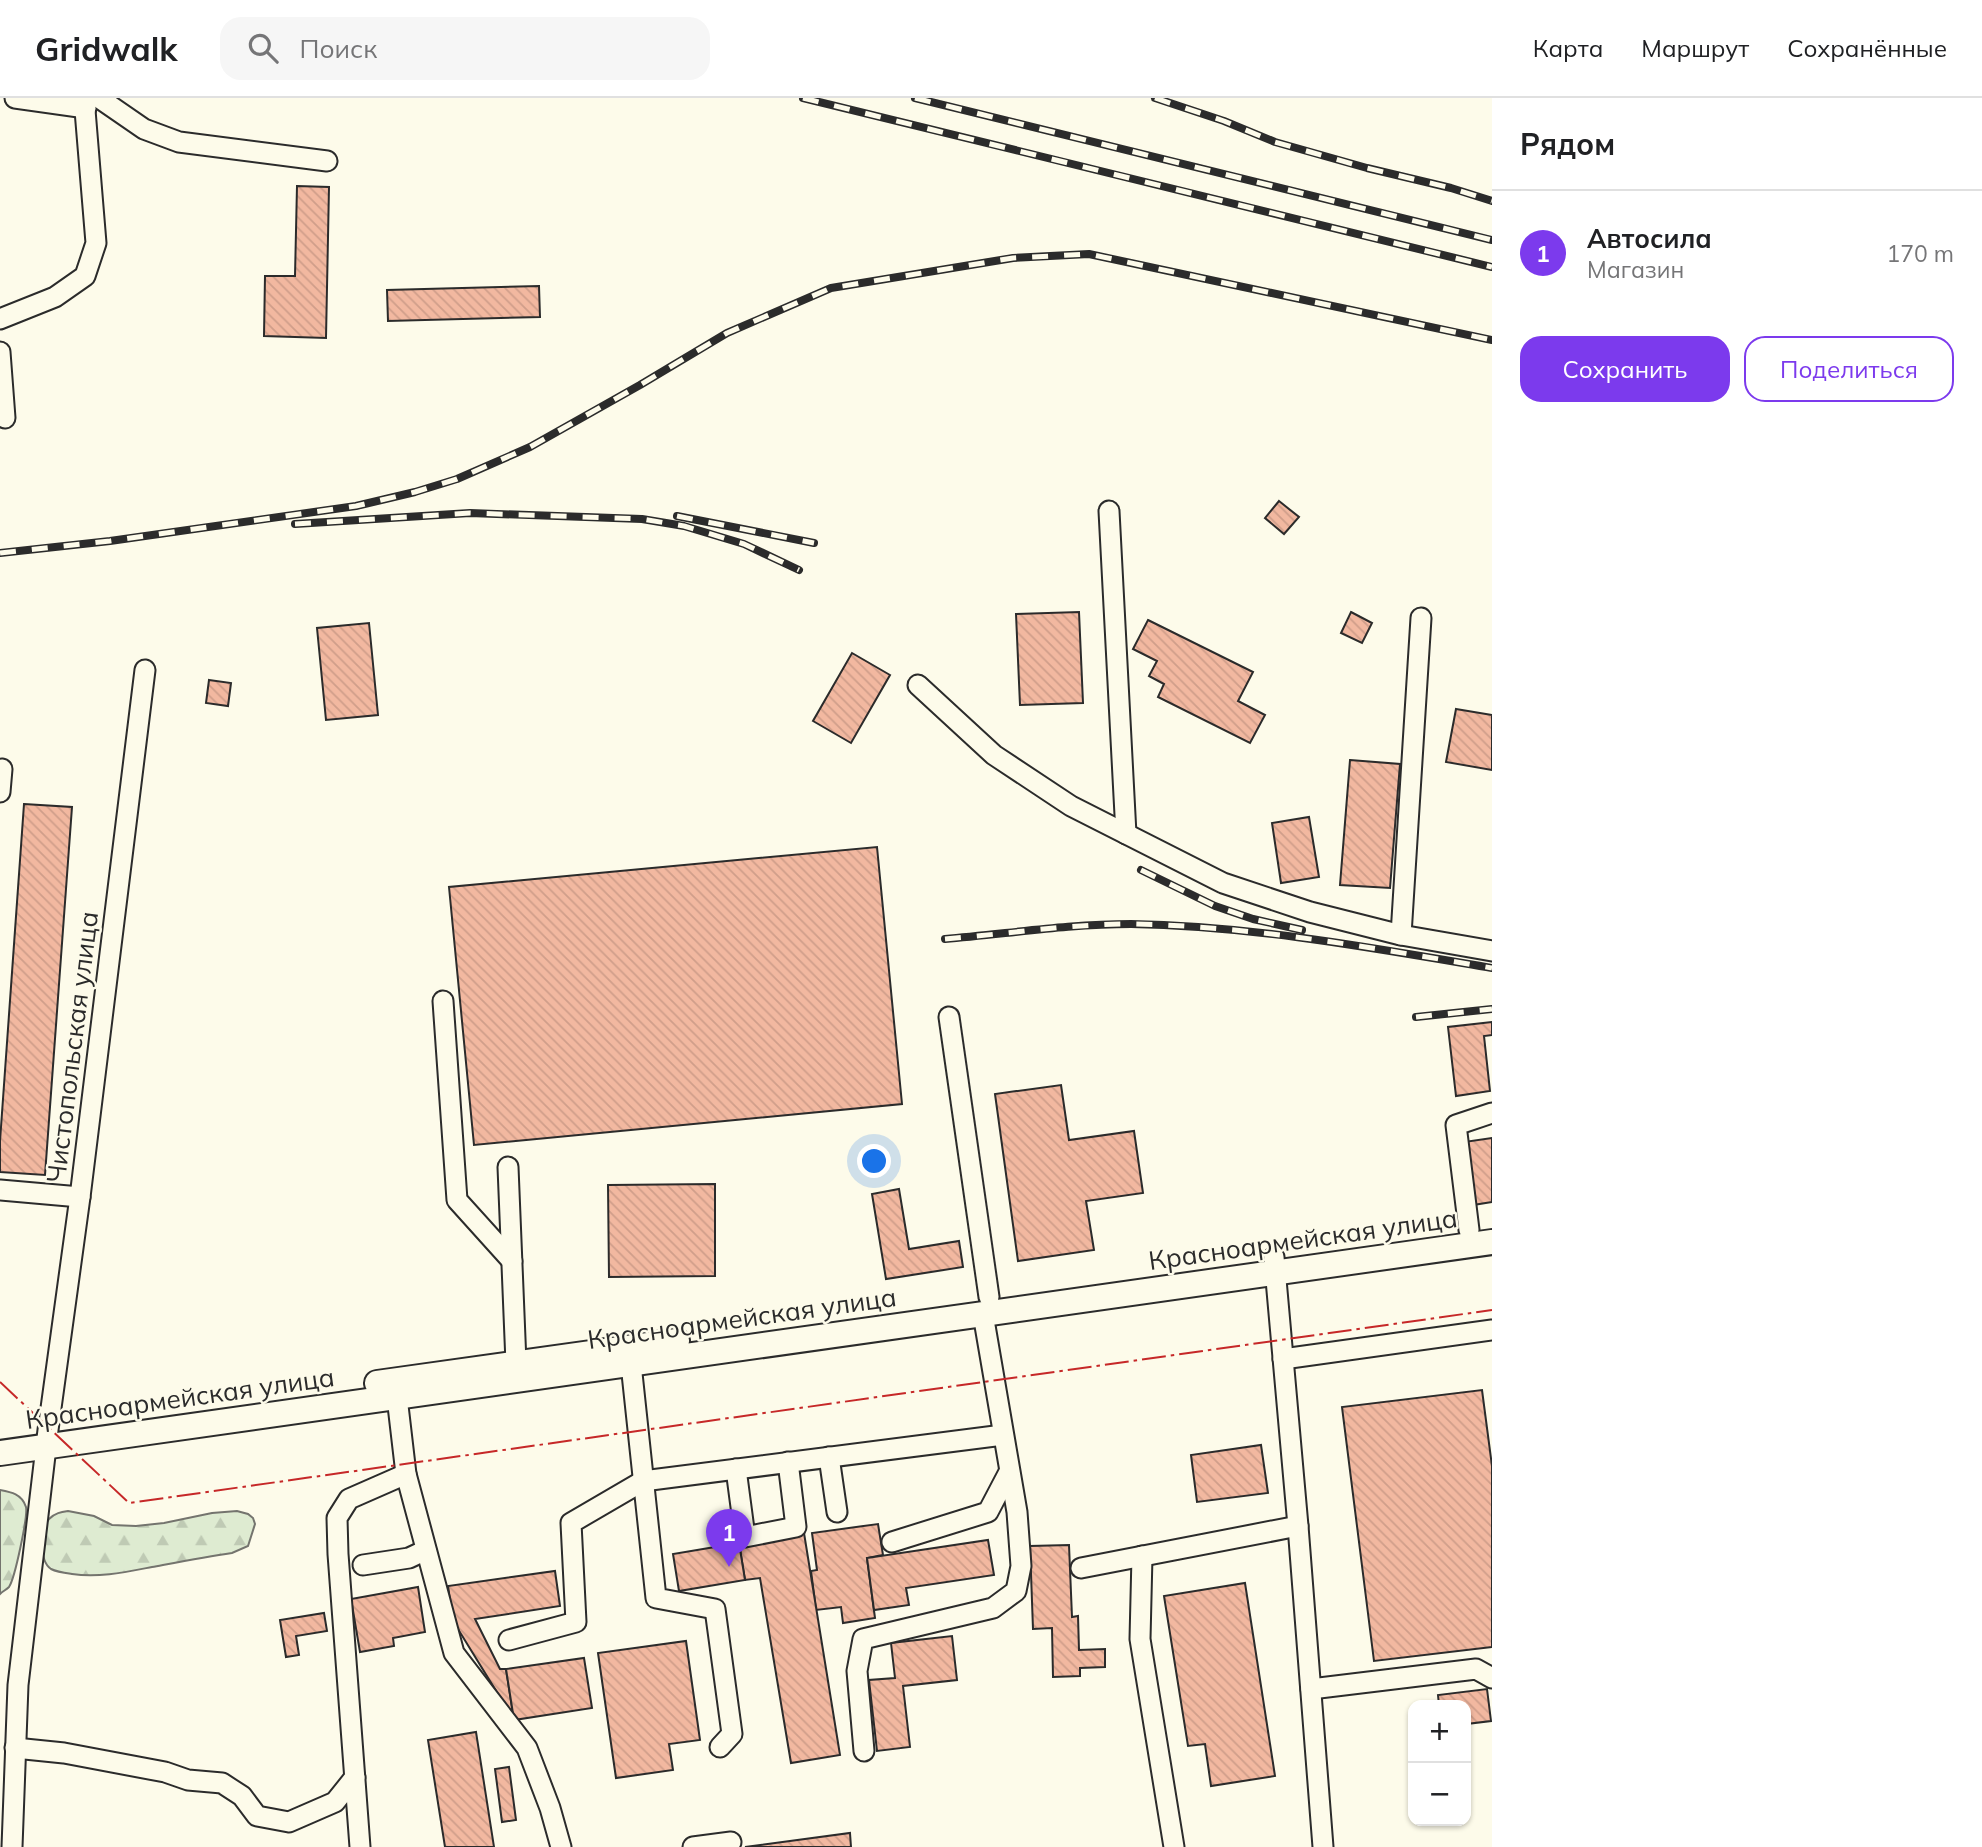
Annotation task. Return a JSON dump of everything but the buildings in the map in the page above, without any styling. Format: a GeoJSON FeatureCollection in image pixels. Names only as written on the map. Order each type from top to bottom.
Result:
{"type":"FeatureCollection","features":[{"type":"Feature","properties":{"kind":"main road","name":"Красноармейская улица"},"geometry":{"type":"LineString","coordinates":[[1275,1265],[1480,1228]]}},
{"type":"Feature","properties":{"kind":"main road","name":"Красноармейская улица"},"geometry":{"type":"LineString","coordinates":[[0,1453],[47,1438],[516,1363],[986,1305],[1275,1265],[1492,1243]]}},
{"type":"Feature","properties":{"kind":"main road","name":"Красноармейская улица"},"geometry":{"type":"LineString","coordinates":[[0,1436],[47,1438],[397,1397],[631,1364],[986,1305]]}},
{"type":"Feature","properties":{"kind":"street"},"geometry":{"type":"LineString","coordinates":[[15,98],[90,101],[144,129],[179,142],[327,161]]}},
{"type":"Feature","properties":{"kind":"street"},"geometry":{"type":"LineString","coordinates":[[0,319],[55,297],[85,276],[96,243],[90,101]]}},
{"type":"Feature","properties":{"kind":"street"},"geometry":{"type":"LineString","coordinates":[[0,352],[5,418]]}},
{"type":"Feature","properties":{"kind":"street"},"geometry":{"type":"LineString","coordinates":[[1109,511],[1126,834]]}},
{"type":"Feature","properties":{"kind":"street"},"geometry":{"type":"LineString","coordinates":[[1401,935],[1421,618]]}},
{"type":"Feature","properties":{"kind":"street","name":"Чистопольская улица"},"geometry":{"type":"LineString","coordinates":[[12,1847],[18,1685],[145,670]]}},
{"type":"Feature","properties":{"kind":"street"},"geometry":{"type":"LineString","coordinates":[[918,685],[994,754],[1071,806],[1223,883],[1310,912],[1401,935],[1492,951]]}},
{"type":"Feature","properties":{"kind":"street"},"geometry":{"type":"LineString","coordinates":[[0,792],[2,769]]}},
{"type":"Feature","properties":{"kind":"street"},"geometry":{"type":"LineString","coordinates":[[443,1001],[457,1200],[512,1261]]}},
{"type":"Feature","properties":{"kind":"street"},"geometry":{"type":"LineString","coordinates":[[864,1751],[856,1671],[863,1639],[993,1608],[1016,1591],[1021,1566],[1017,1512],[1003,1435],[950,1017]]}},
{"type":"Feature","properties":{"kind":"street"},"geometry":{"type":"LineString","coordinates":[[1480,1228],[1455,1125],[1492,1113]]}},
{"type":"Feature","properties":{"kind":"street"},"geometry":{"type":"LineString","coordinates":[[508,1167],[516,1363]]}},
{"type":"Feature","properties":{"kind":"street"},"geometry":{"type":"LineString","coordinates":[[0,1190],[80,1197]]}},
{"type":"Feature","properties":{"kind":"street"},"geometry":{"type":"LineString","coordinates":[[1275,1265],[1323,1847]]}},
{"type":"Feature","properties":{"kind":"street"},"geometry":{"type":"LineString","coordinates":[[1283,1359],[1492,1330]]}},
{"type":"Feature","properties":{"kind":"street"},"geometry":{"type":"LineString","coordinates":[[631,1364],[656,1598],[715,1609],[733,1734],[720,1747]]}},
{"type":"Feature","properties":{"kind":"street"},"geometry":{"type":"LineString","coordinates":[[397,1397],[406,1474],[454,1653],[527,1748],[550,1808],[561,1847]]}},
{"type":"Feature","properties":{"kind":"street"},"geometry":{"type":"LineString","coordinates":[[509,1640],[576,1622],[571,1522],[643,1481],[1003,1435]]}},
{"type":"Feature","properties":{"kind":"street"},"geometry":{"type":"LineString","coordinates":[[829,1457],[837,1512]]}},
{"type":"Feature","properties":{"kind":"street"},"geometry":{"type":"LineString","coordinates":[[736,1469],[745,1537],[796,1527],[788,1462]]}},
{"type":"Feature","properties":{"kind":"street"},"geometry":{"type":"LineString","coordinates":[[892,1542],[988,1512],[1009,1472]]}},
{"type":"Feature","properties":{"kind":"street"},"geometry":{"type":"LineString","coordinates":[[360,1847],[337,1518],[349,1499],[406,1474]]}},
{"type":"Feature","properties":{"kind":"street"},"geometry":{"type":"LineString","coordinates":[[1081,1568],[1298,1526]]}},
{"type":"Feature","properties":{"kind":"street"},"geometry":{"type":"LineString","coordinates":[[363,1565],[408,1558],[426,1549]]}},
{"type":"Feature","properties":{"kind":"street"},"geometry":{"type":"LineString","coordinates":[[1142,1556],[1140,1639],[1174,1847]]}},
{"type":"Feature","properties":{"kind":"street"},"geometry":{"type":"LineString","coordinates":[[1311,1689],[1476,1669],[1492,1678]]}},
{"type":"Feature","properties":{"kind":"street"},"geometry":{"type":"LineString","coordinates":[[15,1748],[64,1753],[165,1772],[188,1780],[222,1783],[242,1796],[257,1816],[289,1822],[335,1802],[355,1777]]}},
{"type":"Feature","properties":{"kind":"street"},"geometry":{"type":"LineString","coordinates":[[693,1847],[731,1842]]}},
{"type":"Feature","properties":{"kind":"green space"},"geometry":{"type":"Polygon","coordinates":[[[0,1490],[19,1496],[26,1507],[26,1513],[12,1581],[0,1594],[0,1490]]]}},
{"type":"Feature","properties":{"kind":"green space"},"geometry":{"type":"Polygon","coordinates":[[[68,1511],[94,1516],[112,1525],[136,1526],[237,1511],[248,1514],[255,1524],[248,1546],[232,1553],[102,1575],[82,1575],[51,1569],[44,1559],[43,1537],[46,1524],[54,1515],[68,1511]]]}},
{"type":"Feature","properties":{"kind":"railway"},"geometry":{"type":"LineString","coordinates":[[803,98],[1492,267]]}},
{"type":"Feature","properties":{"kind":"railway"},"geometry":{"type":"LineString","coordinates":[[915,98],[1492,240]]}},
{"type":"Feature","properties":{"kind":"railway"},"geometry":{"type":"LineString","coordinates":[[1155,98],[1224,121],[1275,142],[1492,201]]}},
{"type":"Feature","properties":{"kind":"railway"},"geometry":{"type":"LineString","coordinates":[[0,553],[110,541],[356,506],[415,492],[457,479],[530,447],[727,333],[831,288],[1013,258],[1089,254],[1492,340]]}},
{"type":"Feature","properties":{"kind":"railway"},"geometry":{"type":"LineString","coordinates":[[295,524],[470,513],[642,519],[684,526],[744,544],[799,570]]}},
{"type":"Feature","properties":{"kind":"railway"},"geometry":{"type":"LineString","coordinates":[[677,516],[814,543]]}},
{"type":"Feature","properties":{"kind":"railway"},"geometry":{"type":"LineString","coordinates":[[1141,870],[1215,906],[1253,919],[1302,930]]}},
{"type":"Feature","properties":{"kind":"railway"},"geometry":{"type":"LineString","coordinates":[[945,939],[1084,926],[1177,926],[1313,939],[1492,968]]}},
{"type":"Feature","properties":{"kind":"railway"},"geometry":{"type":"LineString","coordinates":[[1416,1017],[1492,1009]]}},
{"type":"Feature","properties":{"kind":"power"},"geometry":{"type":"LineString","coordinates":[[0,1382],[129,1503],[1492,1310]]}},
{"type":"Feature","properties":{"kind":"place","name":"Автосила"},"geometry":{"type":"Point","coordinates":[729,1567]}}]}
